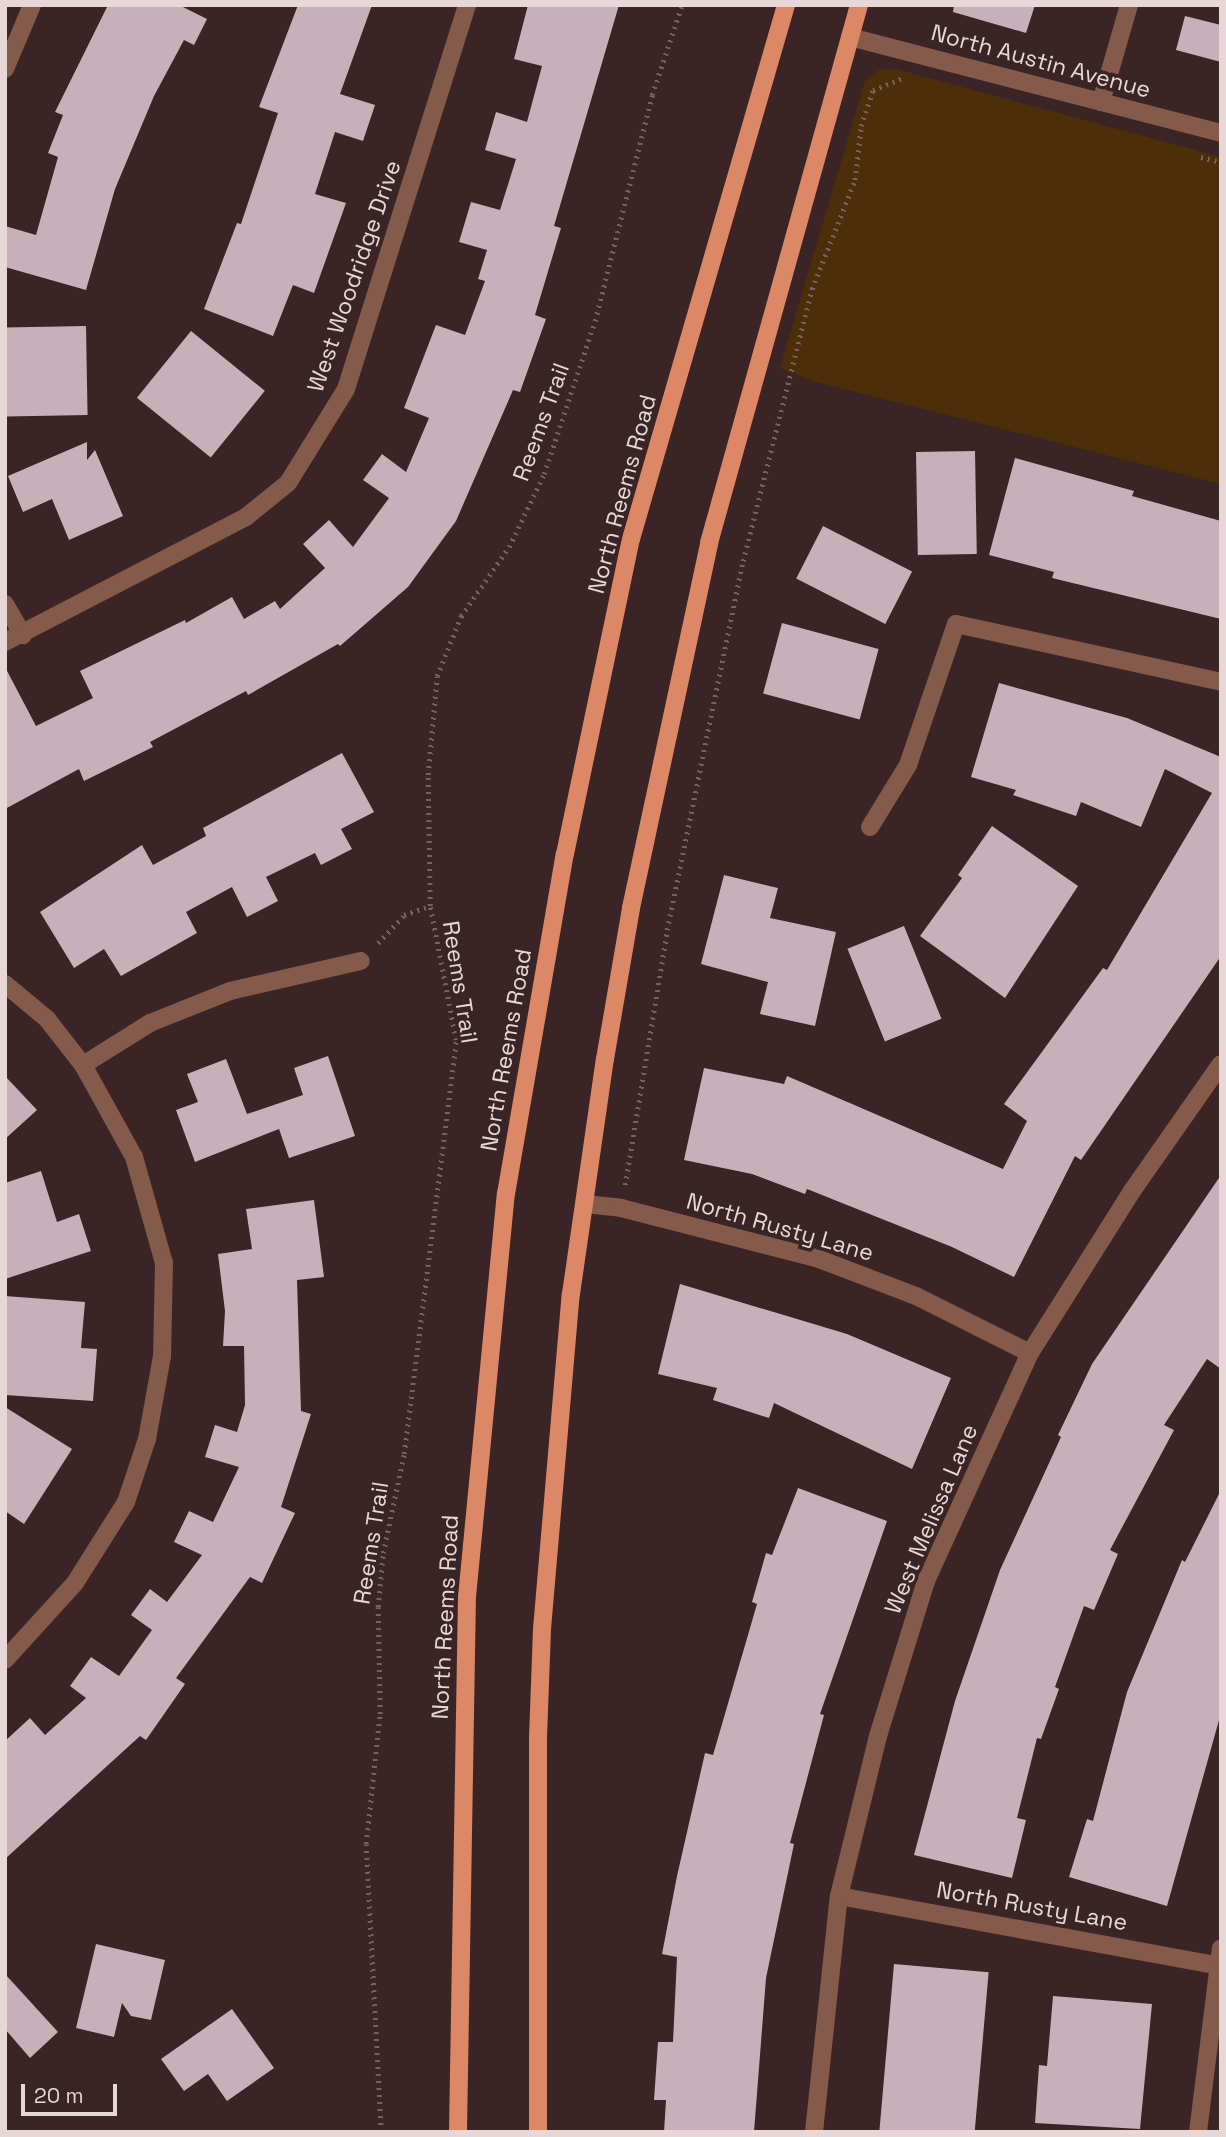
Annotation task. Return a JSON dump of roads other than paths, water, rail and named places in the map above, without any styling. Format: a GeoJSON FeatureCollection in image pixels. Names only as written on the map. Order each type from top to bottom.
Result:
{"type":"FeatureCollection","features":[{"type":"Feature","properties":{"kind":"main road","name":"North Reems Road"},"geometry":{"type":"LineString","coordinates":[[458,2132],[467,1597],[506,1194],[565,854],[631,539],[786,5]]}},
{"type":"Feature","properties":{"kind":"main road"},"geometry":{"type":"LineString","coordinates":[[538,2132],[538,1738],[542,1629],[571,1294],[631,908],[709,542],[859,5]]}},
{"type":"Feature","properties":{"kind":"street"},"geometry":{"type":"LineString","coordinates":[[5,69],[32,5]]}},
{"type":"Feature","properties":{"kind":"street","name":"West Woodridge Drive"},"geometry":{"type":"LineString","coordinates":[[5,642],[246,517],[288,483],[318,440],[346,389],[467,5]]}},
{"type":"Feature","properties":{"kind":"street"},"geometry":{"type":"LineString","coordinates":[[1101,102],[1129,5]]}},
{"type":"Feature","properties":{"kind":"street","name":"North Austin Avenue"},"geometry":{"type":"LineString","coordinates":[[850,37],[1221,133]]}},
{"type":"Feature","properties":{"kind":"street"},"geometry":{"type":"LineString","coordinates":[[5,604],[23,635]]}},
{"type":"Feature","properties":{"kind":"street"},"geometry":{"type":"LineString","coordinates":[[870,827],[908,765],[956,624],[1221,682]]}},
{"type":"Feature","properties":{"kind":"street"},"geometry":{"type":"LineString","coordinates":[[83,1065],[150,1023],[230,991],[361,961]]}},
{"type":"Feature","properties":{"kind":"street"},"geometry":{"type":"LineString","coordinates":[[5,984],[47,1019],[83,1065],[134,1157],[164,1263],[162,1356],[147,1439],[126,1502],[75,1583],[5,1660]]}},
{"type":"Feature","properties":{"kind":"street","name":"West Melissa Lane"},"geometry":{"type":"LineString","coordinates":[[814,2132],[839,1896],[878,1737],[926,1581],[1030,1353],[1132,1191],[1221,1064]]}},
{"type":"Feature","properties":{"kind":"street","name":"North Rusty Lane"},"geometry":{"type":"LineString","coordinates":[[585,1204],[621,1208],[819,1259],[916,1296],[1030,1353]]}},
{"type":"Feature","properties":{"kind":"street","name":"North Rusty Lane"},"geometry":{"type":"LineString","coordinates":[[839,1896],[1219,1956]]}},
{"type":"Feature","properties":{"kind":"street"},"geometry":{"type":"LineString","coordinates":[[1198,2132],[1219,1956]]}}]}
